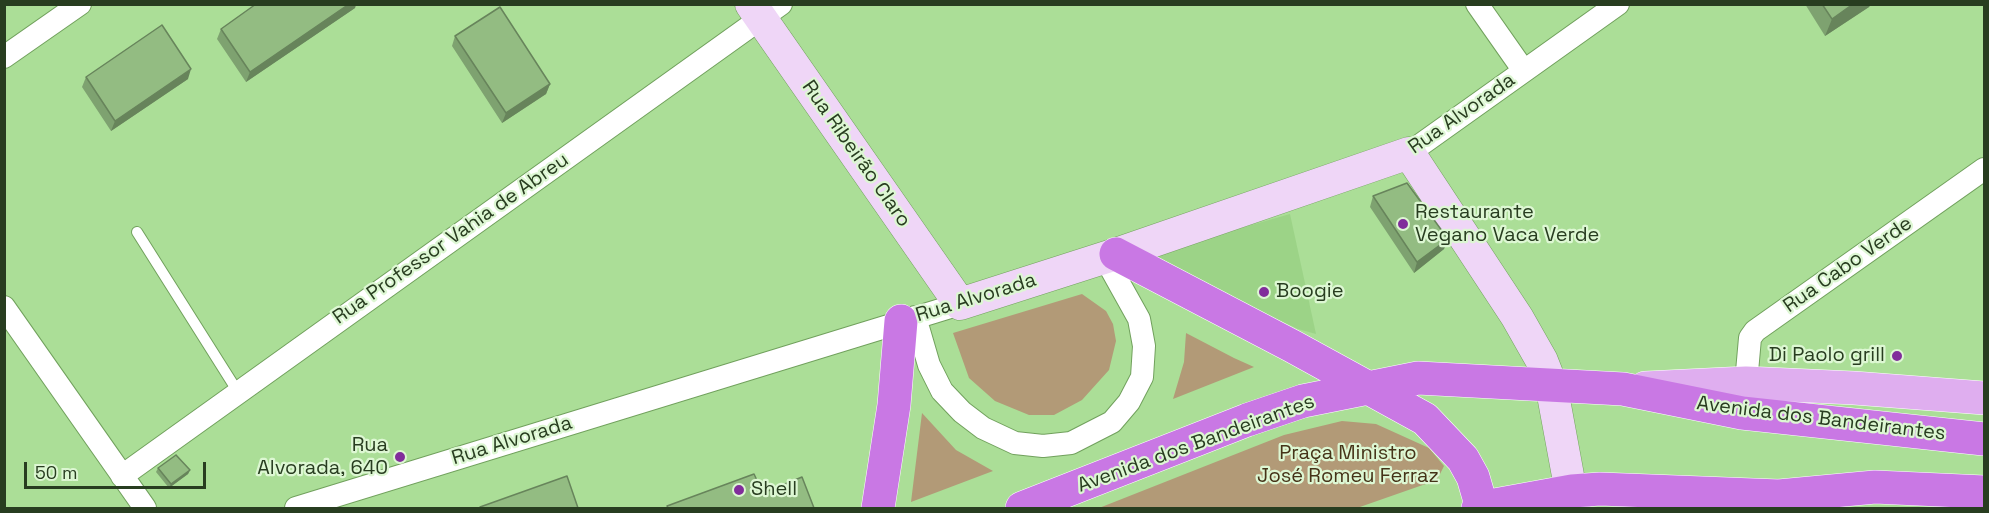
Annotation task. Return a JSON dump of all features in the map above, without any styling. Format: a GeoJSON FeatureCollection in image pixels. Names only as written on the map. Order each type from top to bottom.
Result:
{"type":"FeatureCollection","features":[{"type":"Feature","properties":{"kind":"highway"},"geometry":{"type":"LineString","coordinates":[[1111,256],[1367,386],[1425,419],[1448,440],[1463,459],[1473,477],[1481,508],[1573,500],[1600,489],[1779,496],[1875,488],[1984,492]]}},
{"type":"Feature","properties":{"kind":"highway"},"geometry":{"type":"LineString","coordinates":[[878,508],[908,319]]}},
{"type":"Feature","properties":{"kind":"highway","name":"Avenida dos Bandeirantes"},"geometry":{"type":"LineString","coordinates":[[1023,508],[1247,420],[1304,401],[1367,386],[1418,378],[1623,389],[1742,413],[1984,439]]}},
{"type":"Feature","properties":{"kind":"main road","name":"Avenida dos Bandeirantes"},"geometry":{"type":"LineString","coordinates":[[1623,389],[1746,383],[1854,387],[1984,398]]}},
{"type":"Feature","properties":{"kind":"main road"},"geometry":{"type":"LineString","coordinates":[[1779,496],[1828,508]]}},
{"type":"Feature","properties":{"kind":"street"},"geometry":{"type":"LineString","coordinates":[[4,57],[80,4]]}},
{"type":"Feature","properties":{"kind":"street"},"geometry":{"type":"LineString","coordinates":[[1477,4],[1524,71]]}},
{"type":"Feature","properties":{"kind":"street","name":"Rua Alvorada"},"geometry":{"type":"LineString","coordinates":[[296,508],[1111,256],[1409,153],[1618,4]]}},
{"type":"Feature","properties":{"kind":"street","name":"Rua Ribeirão Claro"},"geometry":{"type":"LineString","coordinates":[[764,9],[960,304]]}},
{"type":"Feature","properties":{"kind":"street","name":"Rua Professor Vahia de Abreu"},"geometry":{"type":"LineString","coordinates":[[122,476],[764,9]]}},
{"type":"Feature","properties":{"kind":"street"},"geometry":{"type":"LineString","coordinates":[[1409,153],[1533,342],[1551,384],[1573,500]]}},
{"type":"Feature","properties":{"kind":"street","name":"Rua Cabo Verde"},"geometry":{"type":"LineString","coordinates":[[1746,383],[1750,338],[1755,331],[1984,169]]}},
{"type":"Feature","properties":{"kind":"street"},"geometry":{"type":"LineString","coordinates":[[908,319],[942,391],[962,412],[983,428],[1015,443],[1042,446],[1071,443],[1112,422],[1129,402],[1142,377],[1144,346],[1139,319],[1111,256]]}},
{"type":"Feature","properties":{"kind":"street"},"geometry":{"type":"LineString","coordinates":[[4,307],[145,508]]}},
{"type":"Feature","properties":{"kind":"lane"},"geometry":{"type":"LineString","coordinates":[[137,232],[238,392]]}},
{"type":"Feature","properties":{"kind":"shaded area","name":"Boogie"},"geometry":{"type":"Polygon","coordinates":[[[1290,214],[1316,334],[1298,329],[1143,256],[1290,214]]]}},
{"type":"Feature","properties":{"kind":"green space"},"geometry":{"type":"Polygon","coordinates":[[[1082,294],[1106,311],[1113,324],[1116,341],[1109,370],[1082,400],[1054,415],[1029,415],[995,401],[969,378],[953,333],[1082,294]]]}},
{"type":"Feature","properties":{"kind":"green space"},"geometry":{"type":"Polygon","coordinates":[[[1186,333],[1254,367],[1173,399],[1184,362],[1186,333]]]}},
{"type":"Feature","properties":{"kind":"green space"},"geometry":{"type":"Polygon","coordinates":[[[922,413],[956,450],[993,471],[911,502],[922,413]]]}},
{"type":"Feature","properties":{"kind":"green space","name":"Praça Ministro José Romeu Ferraz"},"geometry":{"type":"Polygon","coordinates":[[[1342,421],[1376,424],[1429,448],[1444,466],[1437,480],[1357,508],[1099,508],[1284,435],[1342,421]]]}},
{"type":"Feature","properties":{"kind":"building"},"geometry":{"type":"Polygon","coordinates":[[[256,4],[349,4],[250,72],[221,29],[256,4]]]}},
{"type":"Feature","properties":{"kind":"building"},"geometry":{"type":"Polygon","coordinates":[[[1822,4],[1853,4],[1832,19],[1822,4]]]}},
{"type":"Feature","properties":{"kind":"building"},"geometry":{"type":"Polygon","coordinates":[[[500,7],[550,84],[506,113],[455,36],[500,7]]]}},
{"type":"Feature","properties":{"kind":"building"},"geometry":{"type":"Polygon","coordinates":[[[162,25],[191,69],[115,121],[86,77],[162,25]]]}},
{"type":"Feature","properties":{"kind":"building","name":"Restaurante Vegano Vaca Verde"},"geometry":{"type":"Polygon","coordinates":[[[1407,183],[1448,239],[1417,262],[1373,196],[1407,183]]]}},
{"type":"Feature","properties":{"kind":"building"},"geometry":{"type":"Polygon","coordinates":[[[176,455],[190,470],[171,484],[158,468],[176,455]]]}},
{"type":"Feature","properties":{"kind":"building","name":"Shell"},"geometry":{"type":"Polygon","coordinates":[[[754,474],[763,493],[802,477],[814,508],[668,508],[667,506],[754,474]]]}},
{"type":"Feature","properties":{"kind":"building"},"geometry":{"type":"Polygon","coordinates":[[[567,476],[578,508],[480,507],[567,476]]]}},
{"type":"Feature","properties":{"kind":"place","name":"Restaurante Vegano Vaca Verde"},"geometry":{"type":"Point","coordinates":[1403,224]}},
{"type":"Feature","properties":{"kind":"place","name":"Boogie"},"geometry":{"type":"Point","coordinates":[1264,292]}},
{"type":"Feature","properties":{"kind":"place","name":"Di Paolo grill"},"geometry":{"type":"Point","coordinates":[1897,356]}},
{"type":"Feature","properties":{"kind":"place","name":"Rua Alvorada, 640"},"geometry":{"type":"Point","coordinates":[400,457]}},
{"type":"Feature","properties":{"kind":"place","name":"Shell"},"geometry":{"type":"Point","coordinates":[739,490]}}]}
